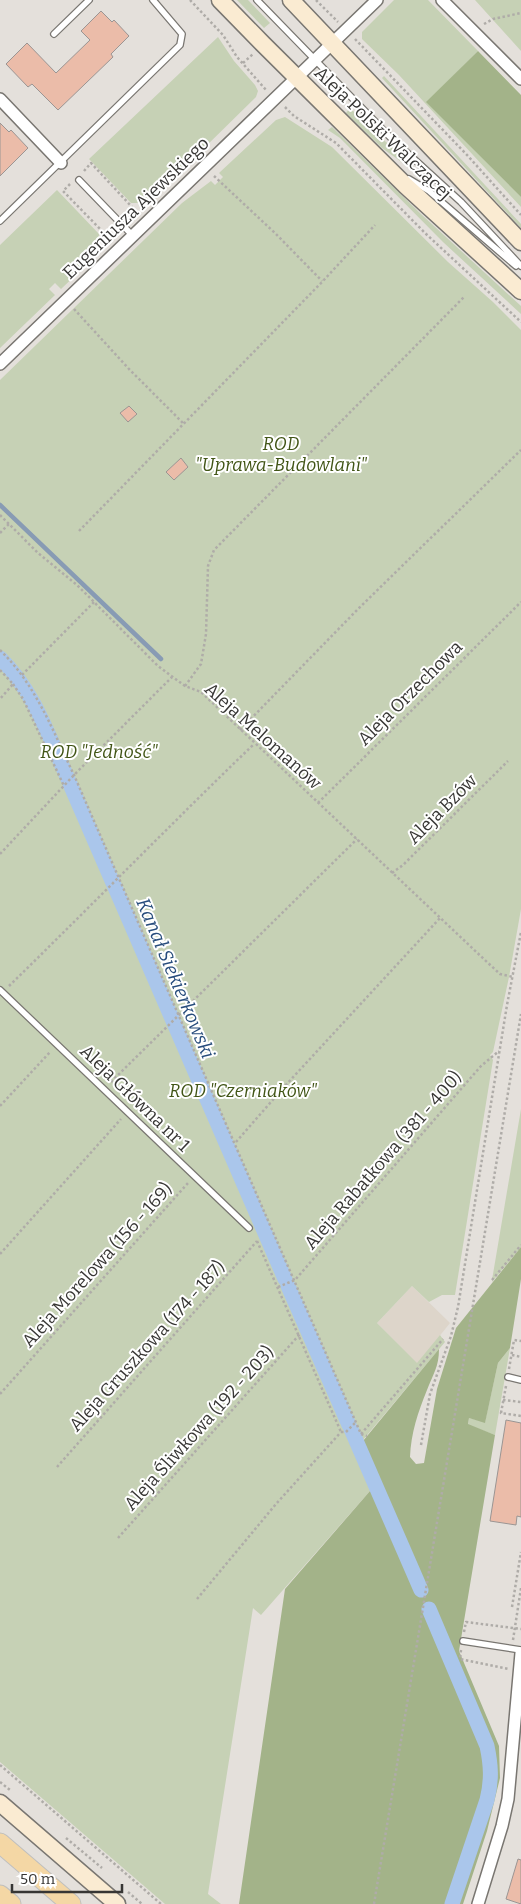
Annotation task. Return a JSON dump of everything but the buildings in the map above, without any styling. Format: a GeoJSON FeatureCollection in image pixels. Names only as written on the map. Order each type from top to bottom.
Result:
{"type":"FeatureCollection","features":[{"type":"Feature","properties":{"kind":"main road","name":"Aleja Polski Walczącej"},"geometry":{"type":"LineString","coordinates":[[220,0],[385,165],[521,292]]}},
{"type":"Feature","properties":{"kind":"main road","name":"Aleja Polski Walczącej"},"geometry":{"type":"LineString","coordinates":[[290,0],[521,242]]}},
{"type":"Feature","properties":{"kind":"main road"},"geometry":{"type":"LineString","coordinates":[[0,1803],[117,1904]]}},
{"type":"Feature","properties":{"kind":"main road"},"geometry":{"type":"LineString","coordinates":[[0,1843],[71,1904]]}},
{"type":"Feature","properties":{"kind":"main road"},"geometry":{"type":"LineString","coordinates":[[0,1895],[10,1904]]}},
{"type":"Feature","properties":{"kind":"street","name":"Eugeniusza Ajewskiego"},"geometry":{"type":"LineString","coordinates":[[0,364],[377,0]]}},
{"type":"Feature","properties":{"kind":"street"},"geometry":{"type":"LineString","coordinates":[[442,0],[521,79]]}},
{"type":"Feature","properties":{"kind":"street"},"geometry":{"type":"LineString","coordinates":[[0,99],[61,163]]}},
{"type":"Feature","properties":{"kind":"street"},"geometry":{"type":"LineString","coordinates":[[478,1904],[502,1826],[508,1799],[521,1652]]}},
{"type":"Feature","properties":{"kind":"lane"},"geometry":{"type":"LineString","coordinates":[[54,34],[89,0]]}},
{"type":"Feature","properties":{"kind":"lane"},"geometry":{"type":"LineString","coordinates":[[0,221],[180,45],[182,34],[153,0]]}},
{"type":"Feature","properties":{"kind":"lane"},"geometry":{"type":"LineString","coordinates":[[257,0],[392,139],[461,202],[521,268]]}},
{"type":"Feature","properties":{"kind":"lane"},"geometry":{"type":"LineString","coordinates":[[385,165],[429,191],[521,268]]}},
{"type":"Feature","properties":{"kind":"lane"},"geometry":{"type":"LineString","coordinates":[[80,180],[132,235]]}},
{"type":"Feature","properties":{"kind":"lane","name":"Aleja Główna nr 1"},"geometry":{"type":"LineString","coordinates":[[1,991],[249,1228]]}},
{"type":"Feature","properties":{"kind":"lane"},"geometry":{"type":"LineString","coordinates":[[508,1377],[521,1380]]}},
{"type":"Feature","properties":{"kind":"lane"},"geometry":{"type":"LineString","coordinates":[[463,1641],[521,1652]]}},
{"type":"Feature","properties":{"kind":"path"},"geometry":{"type":"LineString","coordinates":[[190,0],[223,35],[243,63],[268,91]]}},
{"type":"Feature","properties":{"kind":"path"},"geometry":{"type":"LineString","coordinates":[[316,0],[338,23]]}},
{"type":"Feature","properties":{"kind":"path"},"geometry":{"type":"LineString","coordinates":[[470,28],[521,13]]}},
{"type":"Feature","properties":{"kind":"path"},"geometry":{"type":"LineString","coordinates":[[355,39],[468,156],[521,215]]}},
{"type":"Feature","properties":{"kind":"path"},"geometry":{"type":"LineString","coordinates":[[243,63],[254,53]]}},
{"type":"Feature","properties":{"kind":"path"},"geometry":{"type":"LineString","coordinates":[[284,106],[294,116],[336,143],[425,233],[521,322]]}},
{"type":"Feature","properties":{"kind":"path"},"geometry":{"type":"LineString","coordinates":[[84,170],[91,163],[132,206]]}},
{"type":"Feature","properties":{"kind":"path"},"geometry":{"type":"LineString","coordinates":[[214,176],[276,234],[322,282]]}},
{"type":"Feature","properties":{"kind":"path"},"geometry":{"type":"LineString","coordinates":[[69,184],[63,190],[104,232]]}},
{"type":"Feature","properties":{"kind":"path"},"geometry":{"type":"LineString","coordinates":[[78,532],[322,282],[375,225]]}},
{"type":"Feature","properties":{"kind":"path"},"geometry":{"type":"LineString","coordinates":[[185,686],[201,664],[206,634],[208,566],[214,550],[464,296]]}},
{"type":"Feature","properties":{"kind":"path"},"geometry":{"type":"LineString","coordinates":[[79,315],[184,424]]}},
{"type":"Feature","properties":{"kind":"path"},"geometry":{"type":"LineString","coordinates":[[240,730],[359,608],[521,450]]}},
{"type":"Feature","properties":{"kind":"path","name":"Aleja Melomanów"},"geometry":{"type":"LineString","coordinates":[[0,515],[38,553],[77,585],[158,666],[185,686],[201,692],[500,974],[511,977]]}},
{"type":"Feature","properties":{"kind":"path"},"geometry":{"type":"LineString","coordinates":[[0,533],[9,524]]}},
{"type":"Feature","properties":{"kind":"path"},"geometry":{"type":"LineString","coordinates":[[22,675],[94,602]]}},
{"type":"Feature","properties":{"kind":"path","name":"Aleja Orzechowa"},"geometry":{"type":"LineString","coordinates":[[318,803],[521,602]]}},
{"type":"Feature","properties":{"kind":"path"},"geometry":{"type":"LineString","coordinates":[[0,650],[34,691],[74,775],[236,1142],[361,1434],[367,1436]]}},
{"type":"Feature","properties":{"kind":"path"},"geometry":{"type":"LineString","coordinates":[[0,670],[23,698],[64,786]]}},
{"type":"Feature","properties":{"kind":"path"},"geometry":{"type":"LineString","coordinates":[[0,854],[74,775],[172,677]]}},
{"type":"Feature","properties":{"kind":"path"},"geometry":{"type":"LineString","coordinates":[[0,699],[13,684]]}},
{"type":"Feature","properties":{"kind":"path"},"geometry":{"type":"LineString","coordinates":[[1,991],[120,878],[160,834],[254,743]]}},
{"type":"Feature","properties":{"kind":"path","name":"Aleja Bzów"},"geometry":{"type":"LineString","coordinates":[[392,873],[403,865],[508,761]]}},
{"type":"Feature","properties":{"kind":"path"},"geometry":{"type":"LineString","coordinates":[[104,1089],[357,839]]}},
{"type":"Feature","properties":{"kind":"path"},"geometry":{"type":"LineString","coordinates":[[236,1142],[284,1087],[440,918]]}},
{"type":"Feature","properties":{"kind":"path"},"geometry":{"type":"LineString","coordinates":[[421,1445],[430,1394],[451,1336],[458,1307],[511,977],[521,932]]}},
{"type":"Feature","properties":{"kind":"path"},"geometry":{"type":"LineString","coordinates":[[374,1904],[521,1014]]}},
{"type":"Feature","properties":{"kind":"path"},"geometry":{"type":"LineString","coordinates":[[0,1106],[57,1044]]}},
{"type":"Feature","properties":{"kind":"path","name":"Aleja Rabatkowa (381 - 400)"},"geometry":{"type":"LineString","coordinates":[[295,1280],[481,1066],[500,1050]]}},
{"type":"Feature","properties":{"kind":"path"},"geometry":{"type":"LineString","coordinates":[[0,1254],[128,1112]]}},
{"type":"Feature","properties":{"kind":"path","name":"Aleja Morelowa (156 - 169)"},"geometry":{"type":"LineString","coordinates":[[0,1394],[194,1176]]}},
{"type":"Feature","properties":{"kind":"path"},"geometry":{"type":"LineString","coordinates":[[249,1228],[257,1241],[300,1334],[342,1432]]}},
{"type":"Feature","properties":{"kind":"path","name":"Aleja Gruszkowa (174 - 187)"},"geometry":{"type":"LineString","coordinates":[[56,1467],[257,1241]]}},
{"type":"Feature","properties":{"kind":"path"},"geometry":{"type":"LineString","coordinates":[[492,1280],[521,1245]]}},
{"type":"Feature","properties":{"kind":"path"},"geometry":{"type":"LineString","coordinates":[[278,1287],[295,1280]]}},
{"type":"Feature","properties":{"kind":"path","name":"Aleja Śliwkowa (192 - 203)"},"geometry":{"type":"LineString","coordinates":[[118,1538],[300,1334]]}},
{"type":"Feature","properties":{"kind":"path"},"geometry":{"type":"LineString","coordinates":[[361,1434],[443,1339]]}},
{"type":"Feature","properties":{"kind":"path"},"geometry":{"type":"LineString","coordinates":[[512,1355],[521,1356]]}},
{"type":"Feature","properties":{"kind":"path"},"geometry":{"type":"LineString","coordinates":[[503,1400],[521,1402]]}},
{"type":"Feature","properties":{"kind":"path"},"geometry":{"type":"LineString","coordinates":[[197,1599],[276,1504],[342,1432],[346,1432],[356,1422]]}},
{"type":"Feature","properties":{"kind":"path"},"geometry":{"type":"LineString","coordinates":[[512,1607],[521,1552]]}},
{"type":"Feature","properties":{"kind":"path"},"geometry":{"type":"LineString","coordinates":[[521,1588],[514,1629],[521,1629]]}},
{"type":"Feature","properties":{"kind":"path"},"geometry":{"type":"LineString","coordinates":[[0,1765],[161,1904]]}},
{"type":"Feature","properties":{"kind":"shaded area"},"geometry":{"type":"Polygon","coordinates":[[[412,1286],[450,1323],[417,1364],[377,1323],[412,1286]]]}},
{"type":"Feature","properties":{"kind":"green space"},"geometry":{"type":"Polygon","coordinates":[[[237,0],[248,0],[270,23],[264,28],[237,0]]]}},
{"type":"Feature","properties":{"kind":"green space"},"geometry":{"type":"Polygon","coordinates":[[[394,0],[428,0],[478,51],[427,102],[521,197],[521,207],[399,75],[362,39],[362,32],[394,0]]]}},
{"type":"Feature","properties":{"kind":"green space"},"geometry":{"type":"Polygon","coordinates":[[[475,0],[521,0],[521,51],[475,0]]]}},
{"type":"Feature","properties":{"kind":"green space"},"geometry":{"type":"Polygon","coordinates":[[[218,37],[234,61],[255,85],[258,91],[256,97],[198,154],[194,150],[188,156],[192,160],[151,203],[131,203],[89,159],[218,37]]]}},
{"type":"Feature","properties":{"kind":"green space"},"geometry":{"type":"Polygon","coordinates":[[[478,51],[521,95],[521,197],[426,102],[478,51]]]}},
{"type":"Feature","properties":{"kind":"green space"},"geometry":{"type":"Polygon","coordinates":[[[384,76],[521,224],[521,228],[382,78],[384,76]]]}},
{"type":"Feature","properties":{"kind":"green space"},"geometry":{"type":"Polygon","coordinates":[[[350,108],[430,181],[428,184],[414,171],[382,148],[346,113],[350,108]]]}},
{"type":"Feature","properties":{"kind":"green space"},"geometry":{"type":"Polygon","coordinates":[[[285,117],[332,147],[448,262],[521,330],[521,909],[509,977],[493,1052],[490,1055],[493,1060],[455,1295],[442,1295],[429,1302],[412,1286],[377,1323],[417,1363],[440,1335],[445,1342],[363,1440],[381,1482],[370,1491],[261,1615],[253,1608],[208,1894],[221,1904],[165,1904],[0,1762],[0,380],[182,203],[211,181],[215,185],[223,177],[219,173],[276,120],[285,117]]]}},
{"type":"Feature","properties":{"kind":"green space"},"geometry":{"type":"Polygon","coordinates":[[[332,127],[422,215],[521,306],[521,314],[443,242],[340,138],[328,130],[332,127]]]}},
{"type":"Feature","properties":{"kind":"green space"},"geometry":{"type":"Polygon","coordinates":[[[57,190],[99,234],[98,254],[61,289],[55,283],[49,289],[55,295],[0,348],[0,245],[57,190]]]}},
{"type":"Feature","properties":{"kind":"green space"},"geometry":{"type":"Polygon","coordinates":[[[521,1109],[521,1247],[492,1282],[492,1280],[521,1109]]]}},
{"type":"Feature","properties":{"kind":"green space"},"geometry":{"type":"Polygon","coordinates":[[[521,1247],[521,1279],[510,1348],[498,1363],[485,1423],[469,1418],[468,1424],[495,1435],[459,1651],[499,1746],[500,1778],[487,1831],[463,1904],[239,1904],[285,1589],[370,1491],[381,1482],[363,1441],[439,1349],[437,1366],[413,1431],[410,1457],[416,1464],[424,1463],[437,1389],[456,1328],[521,1247]]]}},
{"type":"Feature","properties":{"kind":"green space"},"geometry":{"type":"Polygon","coordinates":[[[510,1348],[495,1435],[468,1425],[469,1418],[485,1422],[498,1363],[510,1348]]]}},
{"type":"Feature","properties":{"kind":"waterway"},"geometry":{"type":"LineString","coordinates":[[0,505],[161,659]]}},
{"type":"Feature","properties":{"kind":"waterway","name":"Kanał Siekierkowski"},"geometry":{"type":"LineString","coordinates":[[0,658],[22,685],[40,715],[68,779]]}},
{"type":"Feature","properties":{"kind":"waterway","name":"Kanał Siekierkowski"},"geometry":{"type":"LineString","coordinates":[[70,784],[113,883]]}},
{"type":"Feature","properties":{"kind":"waterway","name":"Kanał Siekierkowski"},"geometry":{"type":"LineString","coordinates":[[114,885],[285,1279]]}},
{"type":"Feature","properties":{"kind":"waterway","name":"Kanał Siekierkowski"},"geometry":{"type":"LineString","coordinates":[[288,1286],[349,1425]]}},
{"type":"Feature","properties":{"kind":"waterway","name":"Kanał Siekierkowski"},"geometry":{"type":"LineString","coordinates":[[351,1429],[421,1590]]}},
{"type":"Feature","properties":{"kind":"waterway","name":"Kanał Siekierkowski"},"geometry":{"type":"LineString","coordinates":[[429,1609],[487,1746],[490,1766],[490,1786],[487,1800],[452,1904]]}},
{"type":"Feature","properties":{"kind":"park label","name":"ROD \"Uprawa-Budowlani\""},"geometry":{"type":"Point","coordinates":[281,454]}},
{"type":"Feature","properties":{"kind":"park label","name":"ROD \"Jedność\""},"geometry":{"type":"Point","coordinates":[99,752]}},
{"type":"Feature","properties":{"kind":"park label","name":"ROD \"Czerniaków\""},"geometry":{"type":"Point","coordinates":[243,1091]}}]}
